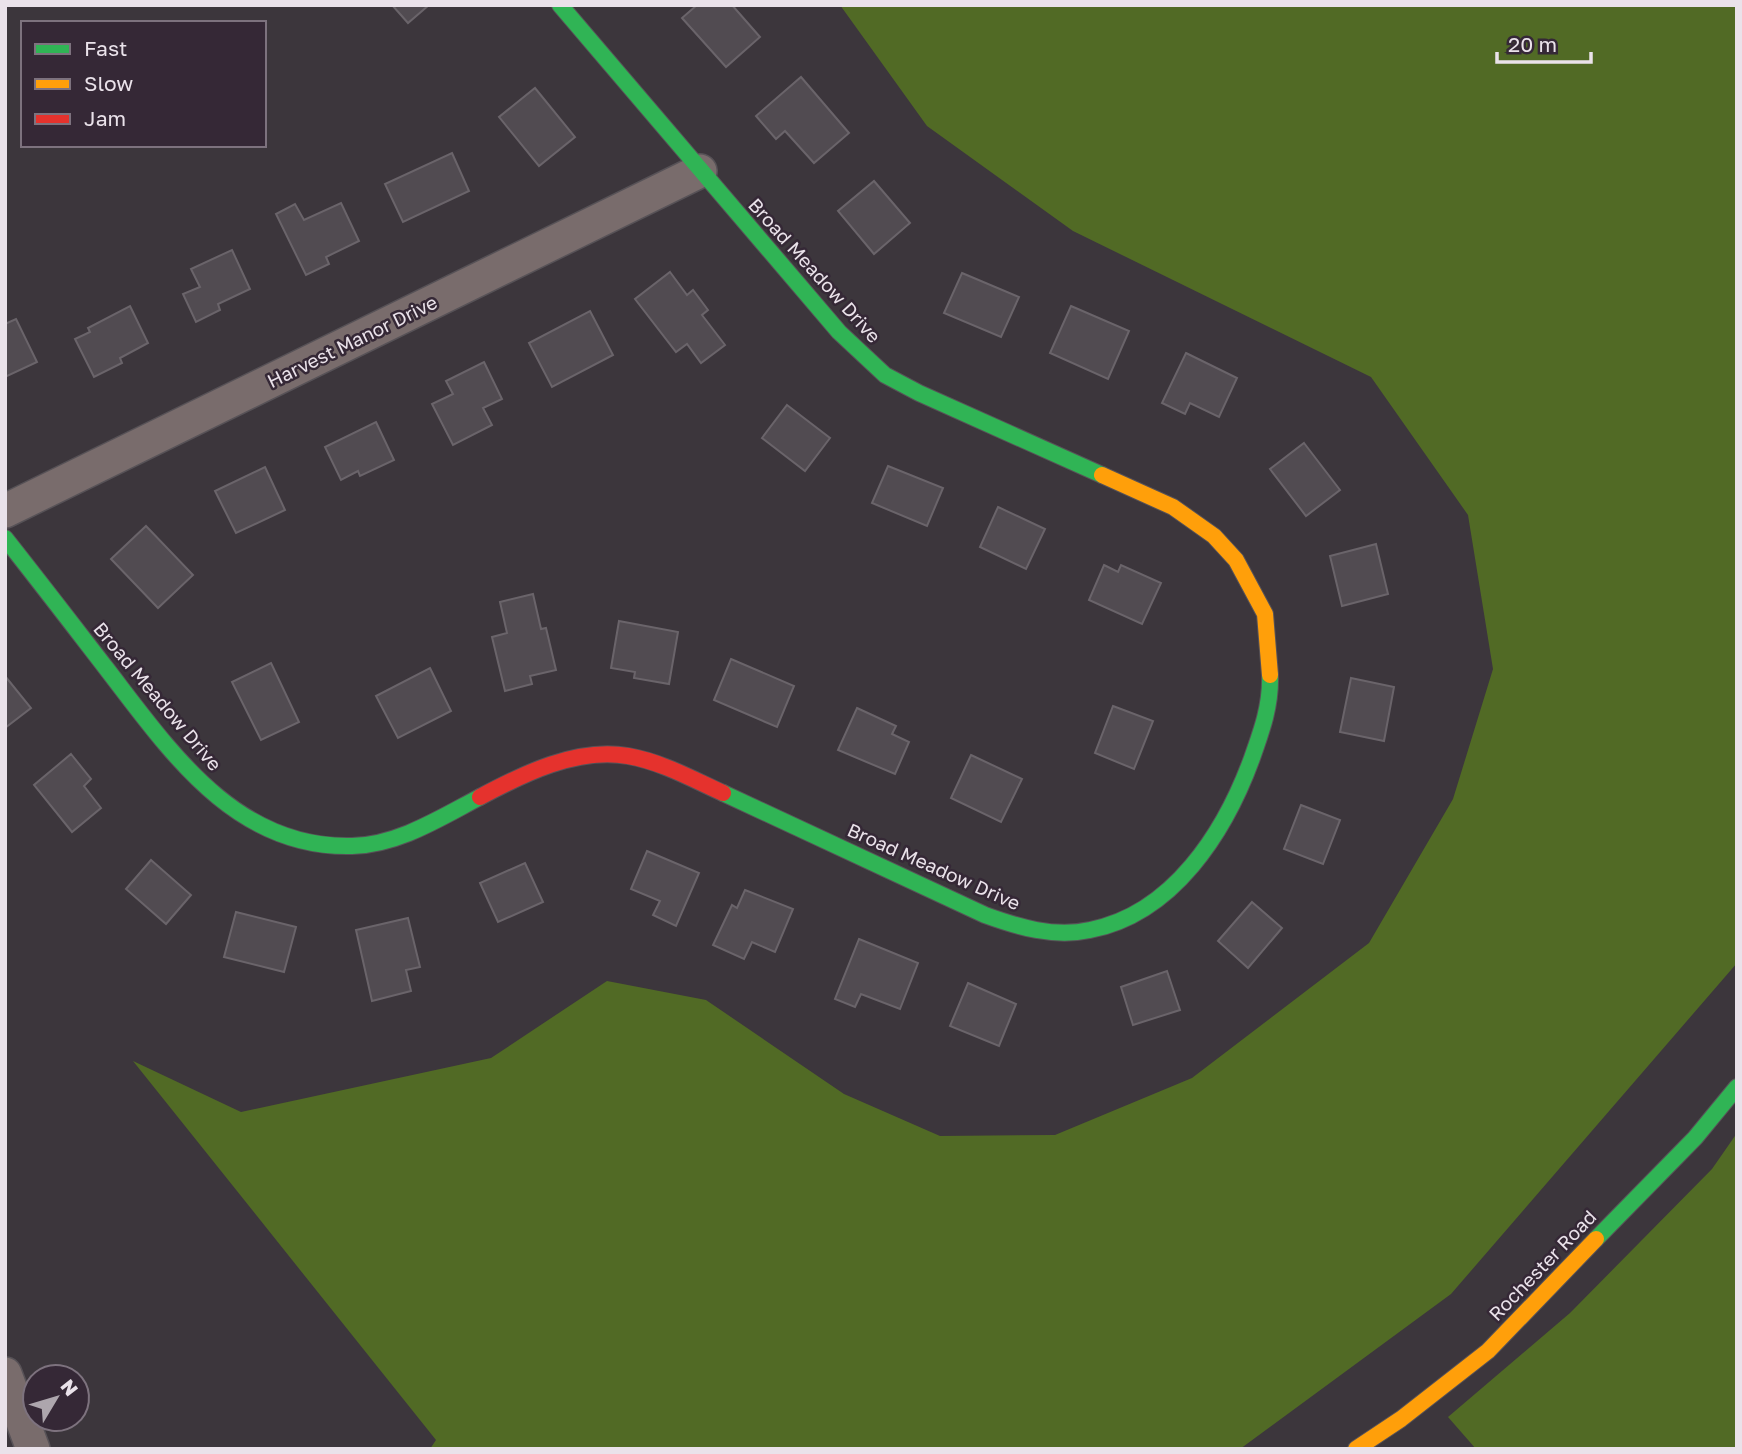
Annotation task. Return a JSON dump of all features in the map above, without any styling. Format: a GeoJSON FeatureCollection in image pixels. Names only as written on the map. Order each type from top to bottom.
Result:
{"type":"FeatureCollection","features":[{"type":"Feature","properties":{"kind":"street","name":"Broad Meadow Drive"},"geometry":{"type":"LineString","coordinates":[[5,538],[193,776],[229,808],[264,829],[294,840],[323,847],[386,841],[421,827],[542,768],[609,754],[634,756],[662,765],[985,915],[1017,927],[1047,932],[1088,931],[1122,921],[1160,896],[1188,871],[1213,838],[1240,790],[1267,716],[1270,679],[1265,614],[1236,560],[1214,536],[1173,507],[944,405],[885,375],[839,332],[560,5]]}},
{"type":"Feature","properties":{"kind":"street","name":"Harvest Manor Drive"},"geometry":{"type":"LineString","coordinates":[[5,512],[700,171]]}},
{"type":"Feature","properties":{"kind":"street","name":"Rochester Road"},"geometry":{"type":"LineString","coordinates":[[1356,1449],[1401,1419],[1488,1350],[1695,1138],[1737,1087]]}},
{"type":"Feature","properties":{"kind":"street"},"geometry":{"type":"LineString","coordinates":[[5,1374],[33,1449]]}},
{"type":"Feature","properties":{"kind":"green space"},"geometry":{"type":"Polygon","coordinates":[[[840,5],[1737,5],[1737,963],[1451,1294],[1240,1449],[430,1449],[436,1440],[133,1061],[241,1112],[491,1058],[607,981],[706,1000],[844,1094],[940,1136],[1055,1135],[1192,1078],[1369,943],[1453,799],[1493,669],[1468,515],[1371,377],[1073,231],[927,126],[840,5]]]}},
{"type":"Feature","properties":{"kind":"green space"},"geometry":{"type":"Polygon","coordinates":[[[1737,1133],[1737,1449],[1476,1449],[1448,1417],[1570,1313],[1712,1169],[1737,1133]]]}},
{"type":"Feature","properties":{"kind":"building"},"geometry":{"type":"Polygon","coordinates":[[[392,5],[429,5],[408,23],[392,5]]]}},
{"type":"Feature","properties":{"kind":"building"},"geometry":{"type":"Polygon","coordinates":[[[697,5],[732,5],[760,37],[726,67],[682,18],[697,5]]]}},
{"type":"Feature","properties":{"kind":"building"},"geometry":{"type":"Polygon","coordinates":[[[801,77],[849,133],[814,163],[785,131],[776,139],[756,116],[801,77]]]}},
{"type":"Feature","properties":{"kind":"building"},"geometry":{"type":"Polygon","coordinates":[[[535,88],[575,137],[539,166],[499,117],[535,88]]]}},
{"type":"Feature","properties":{"kind":"building"},"geometry":{"type":"Polygon","coordinates":[[[452,153],[469,191],[403,222],[385,184],[452,153]]]}},
{"type":"Feature","properties":{"kind":"building"},"geometry":{"type":"Polygon","coordinates":[[[874,181],[910,223],[874,254],[838,211],[874,181]]]}},
{"type":"Feature","properties":{"kind":"building"},"geometry":{"type":"Polygon","coordinates":[[[341,203],[359,241],[326,257],[329,264],[306,275],[276,214],[295,204],[304,220],[341,203]]]}},
{"type":"Feature","properties":{"kind":"building"},"geometry":{"type":"Polygon","coordinates":[[[232,250],[250,289],[218,304],[220,310],[196,322],[183,294],[200,287],[191,269],[232,250]]]}},
{"type":"Feature","properties":{"kind":"building"},"geometry":{"type":"Polygon","coordinates":[[[670,272],[687,295],[693,290],[708,310],[702,315],[725,345],[701,363],[687,344],[676,352],[635,299],[670,272]]]}},
{"type":"Feature","properties":{"kind":"building"},"geometry":{"type":"Polygon","coordinates":[[[962,273],[1019,297],[1001,337],[944,313],[962,273]]]}},
{"type":"Feature","properties":{"kind":"building"},"geometry":{"type":"Polygon","coordinates":[[[130,306],[148,343],[120,358],[122,363],[94,377],[75,339],[90,332],[88,328],[130,306]]]}},
{"type":"Feature","properties":{"kind":"building"},"geometry":{"type":"Polygon","coordinates":[[[1071,306],[1129,331],[1108,379],[1050,353],[1071,306]]]}},
{"type":"Feature","properties":{"kind":"building"},"geometry":{"type":"Polygon","coordinates":[[[590,311],[613,355],[552,387],[529,343],[590,311]]]}},
{"type":"Feature","properties":{"kind":"building"},"geometry":{"type":"Polygon","coordinates":[[[16,319],[37,362],[5,377],[5,324],[16,319]]]}},
{"type":"Feature","properties":{"kind":"building"},"geometry":{"type":"Polygon","coordinates":[[[1186,353],[1237,378],[1219,417],[1190,403],[1185,414],[1162,403],[1186,353]]]}},
{"type":"Feature","properties":{"kind":"building"},"geometry":{"type":"Polygon","coordinates":[[[484,362],[502,399],[483,408],[492,425],[453,445],[432,404],[453,394],[446,381],[484,362]]]}},
{"type":"Feature","properties":{"kind":"building"},"geometry":{"type":"Polygon","coordinates":[[[787,405],[830,438],[805,471],[762,438],[787,405]]]}},
{"type":"Feature","properties":{"kind":"building"},"geometry":{"type":"Polygon","coordinates":[[[376,422],[394,460],[360,476],[358,471],[341,480],[325,447],[376,422]]]}},
{"type":"Feature","properties":{"kind":"building"},"geometry":{"type":"Polygon","coordinates":[[[1304,443],[1340,490],[1306,516],[1270,469],[1304,443]]]}},
{"type":"Feature","properties":{"kind":"building"},"geometry":{"type":"Polygon","coordinates":[[[888,466],[943,488],[927,526],[872,503],[888,466]]]}},
{"type":"Feature","properties":{"kind":"building"},"geometry":{"type":"Polygon","coordinates":[[[265,467],[285,510],[236,533],[215,491],[265,467]]]}},
{"type":"Feature","properties":{"kind":"building"},"geometry":{"type":"Polygon","coordinates":[[[998,507],[1045,529],[1026,569],[980,547],[998,507]]]}},
{"type":"Feature","properties":{"kind":"building"},"geometry":{"type":"Polygon","coordinates":[[[146,526],[193,575],[158,608],[111,559],[146,526]]]}},
{"type":"Feature","properties":{"kind":"building"},"geometry":{"type":"Polygon","coordinates":[[[1376,544],[1388,594],[1342,606],[1330,556],[1376,544]]]}},
{"type":"Feature","properties":{"kind":"building"},"geometry":{"type":"Polygon","coordinates":[[[1104,565],[1118,572],[1121,565],[1161,583],[1142,624],[1089,600],[1104,565]]]}},
{"type":"Feature","properties":{"kind":"building"},"geometry":{"type":"Polygon","coordinates":[[[533,594],[541,629],[546,628],[556,670],[530,676],[532,684],[505,691],[492,637],[507,633],[500,602],[533,594]]]}},
{"type":"Feature","properties":{"kind":"building"},"geometry":{"type":"Polygon","coordinates":[[[619,621],[678,632],[669,684],[634,678],[635,672],[611,668],[619,621]]]}},
{"type":"Feature","properties":{"kind":"building"},"geometry":{"type":"Polygon","coordinates":[[[731,659],[794,686],[777,727],[714,700],[731,659]]]}},
{"type":"Feature","properties":{"kind":"building"},"geometry":{"type":"Polygon","coordinates":[[[271,663],[299,722],[261,740],[232,682],[271,663]]]}},
{"type":"Feature","properties":{"kind":"building"},"geometry":{"type":"Polygon","coordinates":[[[430,668],[451,711],[398,738],[376,696],[430,668]]]}},
{"type":"Feature","properties":{"kind":"building"},"geometry":{"type":"Polygon","coordinates":[[[5,676],[31,708],[5,728],[5,676]]]}},
{"type":"Feature","properties":{"kind":"building"},"geometry":{"type":"Polygon","coordinates":[[[1351,678],[1394,687],[1384,741],[1340,732],[1351,678]]]}},
{"type":"Feature","properties":{"kind":"building"},"geometry":{"type":"Polygon","coordinates":[[[1113,706],[1153,721],[1134,769],[1095,753],[1113,706]]]}},
{"type":"Feature","properties":{"kind":"building"},"geometry":{"type":"Polygon","coordinates":[[[857,708],[896,726],[892,734],[909,742],[895,774],[838,750],[857,708]]]}},
{"type":"Feature","properties":{"kind":"building"},"geometry":{"type":"Polygon","coordinates":[[[71,754],[91,779],[84,786],[101,808],[72,832],[34,785],[71,754]]]}},
{"type":"Feature","properties":{"kind":"building"},"geometry":{"type":"Polygon","coordinates":[[[971,755],[1022,779],[1001,822],[951,798],[971,755]]]}},
{"type":"Feature","properties":{"kind":"building"},"geometry":{"type":"Polygon","coordinates":[[[1301,805],[1340,820],[1323,864],[1284,849],[1301,805]]]}},
{"type":"Feature","properties":{"kind":"building"},"geometry":{"type":"Polygon","coordinates":[[[647,851],[699,873],[676,926],[653,915],[660,901],[631,889],[647,851]]]}},
{"type":"Feature","properties":{"kind":"building"},"geometry":{"type":"Polygon","coordinates":[[[151,860],[191,895],[166,924],[126,889],[151,860]]]}},
{"type":"Feature","properties":{"kind":"building"},"geometry":{"type":"Polygon","coordinates":[[[525,863],[543,902],[498,922],[480,883],[525,863]]]}},
{"type":"Feature","properties":{"kind":"building"},"geometry":{"type":"Polygon","coordinates":[[[745,890],[793,909],[775,952],[752,942],[744,959],[713,945],[732,905],[737,908],[745,890]]]}},
{"type":"Feature","properties":{"kind":"building"},"geometry":{"type":"Polygon","coordinates":[[[1252,902],[1282,928],[1248,968],[1218,941],[1252,902]]]}},
{"type":"Feature","properties":{"kind":"building"},"geometry":{"type":"Polygon","coordinates":[[[236,912],[296,927],[284,972],[224,957],[236,912]]]}},
{"type":"Feature","properties":{"kind":"building"},"geometry":{"type":"Polygon","coordinates":[[[408,918],[420,967],[406,970],[411,991],[372,1001],[356,930],[408,918]]]}},
{"type":"Feature","properties":{"kind":"building"},"geometry":{"type":"Polygon","coordinates":[[[859,939],[918,963],[900,1009],[861,994],[855,1007],[835,999],[859,939]]]}},
{"type":"Feature","properties":{"kind":"building"},"geometry":{"type":"Polygon","coordinates":[[[1167,971],[1180,1010],[1133,1025],[1121,987],[1167,971]]]}},
{"type":"Feature","properties":{"kind":"building"},"geometry":{"type":"Polygon","coordinates":[[[968,983],[1016,1004],[999,1046],[950,1026],[968,983]]]}},
{"type":"Feature","properties":{"kind":"traffic: fast"},"geometry":{"type":"LineString","coordinates":[[560,5],[839,332],[885,375],[919,393],[1102,475]]}},
{"type":"Feature","properties":{"kind":"traffic: fast"},"geometry":{"type":"LineString","coordinates":[[5,538],[181,762],[209,789],[240,813],[273,831],[310,843],[352,846],[369,844],[402,836],[480,797]]}},
{"type":"Feature","properties":{"kind":"traffic: fast"},"geometry":{"type":"LineString","coordinates":[[723,793],[985,915],[1050,932],[1090,930],[1120,921],[1147,907],[1171,888],[1211,841],[1241,786],[1252,758],[1267,707],[1270,675]]}},
{"type":"Feature","properties":{"kind":"traffic: fast"},"geometry":{"type":"LineString","coordinates":[[1596,1239],[1695,1138],[1737,1087]]}},
{"type":"Feature","properties":{"kind":"traffic: slow"},"geometry":{"type":"LineString","coordinates":[[1102,475],[1173,507],[1214,536],[1236,560],[1265,614],[1270,675]]}},
{"type":"Feature","properties":{"kind":"traffic: slow"},"geometry":{"type":"LineString","coordinates":[[1356,1449],[1401,1419],[1488,1351],[1596,1239]]}},
{"type":"Feature","properties":{"kind":"traffic: jam"},"geometry":{"type":"LineString","coordinates":[[480,797],[551,764],[589,755],[609,754],[653,762],[723,793]]}}]}
